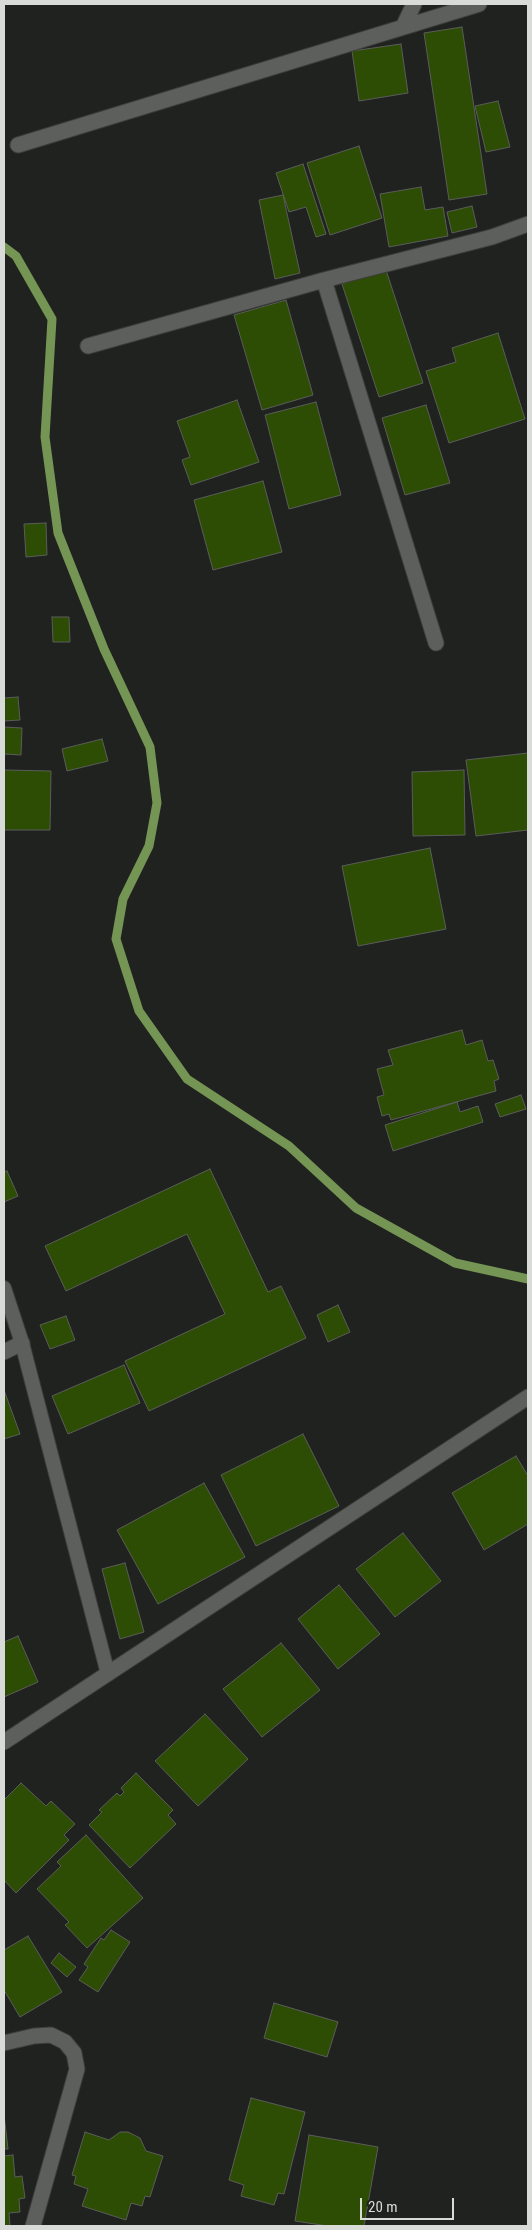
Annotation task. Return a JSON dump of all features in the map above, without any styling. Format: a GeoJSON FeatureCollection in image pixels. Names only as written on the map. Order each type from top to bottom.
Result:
{"type":"FeatureCollection","features":[{"type":"Feature","properties":{"kind":"street"},"geometry":{"type":"LineString","coordinates":[[403,27],[414,4]]}},
{"type":"Feature","properties":{"kind":"street"},"geometry":{"type":"LineString","coordinates":[[18,145],[479,4]]}},
{"type":"Feature","properties":{"kind":"street"},"geometry":{"type":"LineString","coordinates":[[88,346],[324,280],[492,237],[528,224]]}},
{"type":"Feature","properties":{"kind":"street"},"geometry":{"type":"LineString","coordinates":[[324,280],[436,644]]}},
{"type":"Feature","properties":{"kind":"street"},"geometry":{"type":"LineString","coordinates":[[4,1352],[22,1343]]}},
{"type":"Feature","properties":{"kind":"street"},"geometry":{"type":"LineString","coordinates":[[4,1742],[528,1397]]}},
{"type":"Feature","properties":{"kind":"street"},"geometry":{"type":"LineString","coordinates":[[4,2043],[34,2036],[50,2035],[65,2042],[74,2053],[77,2069],[33,2226]]}},
{"type":"Feature","properties":{"kind":"lane"},"geometry":{"type":"LineString","coordinates":[[4,1288],[22,1343],[108,1674]]}},
{"type":"Feature","properties":{"kind":"building"},"geometry":{"type":"Polygon","coordinates":[[[462,27],[487,194],[449,200],[424,33],[462,27]]]}},
{"type":"Feature","properties":{"kind":"building"},"geometry":{"type":"Polygon","coordinates":[[[401,44],[408,93],[359,101],[352,51],[401,44]]]}},
{"type":"Feature","properties":{"kind":"building"},"geometry":{"type":"Polygon","coordinates":[[[498,101],[510,147],[486,152],[475,106],[498,101]]]}},
{"type":"Feature","properties":{"kind":"building"},"geometry":{"type":"Polygon","coordinates":[[[359,146],[382,218],[330,235],[307,163],[359,146]]]}},
{"type":"Feature","properties":{"kind":"building"},"geometry":{"type":"Polygon","coordinates":[[[303,164],[326,234],[316,237],[306,207],[289,212],[276,173],[303,164]]]}},
{"type":"Feature","properties":{"kind":"building"},"geometry":{"type":"Polygon","coordinates":[[[421,187],[425,210],[443,207],[448,236],[389,247],[380,194],[421,187]]]}},
{"type":"Feature","properties":{"kind":"building"},"geometry":{"type":"Polygon","coordinates":[[[283,195],[300,273],[275,279],[259,200],[283,195]]]}},
{"type":"Feature","properties":{"kind":"building"},"geometry":{"type":"Polygon","coordinates":[[[472,206],[477,227],[452,233],[447,212],[472,206]]]}},
{"type":"Feature","properties":{"kind":"building"},"geometry":{"type":"Polygon","coordinates":[[[386,270],[423,383],[379,397],[342,284],[386,270]]]}},
{"type":"Feature","properties":{"kind":"building"},"geometry":{"type":"Polygon","coordinates":[[[286,300],[313,395],[262,410],[234,315],[286,300]]]}},
{"type":"Feature","properties":{"kind":"building"},"geometry":{"type":"Polygon","coordinates":[[[498,333],[525,419],[449,443],[426,371],[456,362],[452,348],[498,333]]]}},
{"type":"Feature","properties":{"kind":"building"},"geometry":{"type":"Polygon","coordinates":[[[237,400],[259,462],[191,485],[182,460],[190,457],[177,421],[237,400]]]}},
{"type":"Feature","properties":{"kind":"building"},"geometry":{"type":"Polygon","coordinates":[[[316,402],[341,495],[289,509],[265,415],[316,402]]]}},
{"type":"Feature","properties":{"kind":"building"},"geometry":{"type":"Polygon","coordinates":[[[426,405],[450,483],[405,495],[382,418],[426,405]]]}},
{"type":"Feature","properties":{"kind":"building"},"geometry":{"type":"Polygon","coordinates":[[[263,481],[282,552],[213,570],[194,500],[263,481]]]}},
{"type":"Feature","properties":{"kind":"building"},"geometry":{"type":"Polygon","coordinates":[[[46,523],[47,555],[26,557],[24,524],[46,523]]]}},
{"type":"Feature","properties":{"kind":"building"},"geometry":{"type":"Polygon","coordinates":[[[52,617],[69,617],[70,642],[53,642],[52,617]]]}},
{"type":"Feature","properties":{"kind":"building"},"geometry":{"type":"Polygon","coordinates":[[[18,697],[20,720],[4,721],[4,698],[18,697]]]}},
{"type":"Feature","properties":{"kind":"building"},"geometry":{"type":"Polygon","coordinates":[[[4,727],[22,728],[21,755],[4,754],[4,727]]]}},
{"type":"Feature","properties":{"kind":"building"},"geometry":{"type":"Polygon","coordinates":[[[102,739],[108,761],[67,771],[62,749],[102,739]]]}},
{"type":"Feature","properties":{"kind":"building"},"geometry":{"type":"Polygon","coordinates":[[[528,753],[528,830],[476,836],[466,760],[528,753]]]}},
{"type":"Feature","properties":{"kind":"building"},"geometry":{"type":"Polygon","coordinates":[[[4,770],[51,771],[50,830],[4,830],[4,770]]]}},
{"type":"Feature","properties":{"kind":"building"},"geometry":{"type":"Polygon","coordinates":[[[464,770],[465,835],[413,836],[412,772],[464,770]]]}},
{"type":"Feature","properties":{"kind":"building"},"geometry":{"type":"Polygon","coordinates":[[[430,848],[446,929],[358,946],[342,866],[430,848]]]}},
{"type":"Feature","properties":{"kind":"building"},"geometry":{"type":"Polygon","coordinates":[[[462,1030],[466,1045],[482,1040],[488,1061],[493,1060],[499,1079],[494,1081],[496,1091],[391,1120],[389,1114],[382,1116],[377,1097],[384,1095],[377,1069],[393,1065],[388,1050],[462,1030]]]}},
{"type":"Feature","properties":{"kind":"building"},"geometry":{"type":"Polygon","coordinates":[[[521,1095],[526,1109],[500,1117],[495,1104],[521,1095]]]}},
{"type":"Feature","properties":{"kind":"building"},"geometry":{"type":"Polygon","coordinates":[[[457,1102],[460,1112],[478,1106],[483,1122],[393,1151],[385,1125],[457,1102]]]}},
{"type":"Feature","properties":{"kind":"building"},"geometry":{"type":"Polygon","coordinates":[[[210,1169],[268,1292],[281,1286],[306,1338],[149,1411],[125,1361],[225,1314],[187,1234],[66,1291],[45,1246],[210,1169]]]}},
{"type":"Feature","properties":{"kind":"building"},"geometry":{"type":"Polygon","coordinates":[[[7,1171],[18,1196],[4,1202],[4,1172],[7,1171]]]}},
{"type":"Feature","properties":{"kind":"building"},"geometry":{"type":"Polygon","coordinates":[[[338,1305],[350,1332],[328,1342],[317,1315],[338,1305]]]}},
{"type":"Feature","properties":{"kind":"building"},"geometry":{"type":"Polygon","coordinates":[[[66,1316],[75,1340],[50,1349],[40,1325],[66,1316]]]}},
{"type":"Feature","properties":{"kind":"building"},"geometry":{"type":"Polygon","coordinates":[[[124,1365],[140,1403],[68,1434],[52,1396],[124,1365]]]}},
{"type":"Feature","properties":{"kind":"building"},"geometry":{"type":"Polygon","coordinates":[[[4,1390],[20,1434],[4,1439],[4,1390]]]}},
{"type":"Feature","properties":{"kind":"building"},"geometry":{"type":"Polygon","coordinates":[[[303,1434],[339,1506],[256,1546],[221,1475],[303,1434]]]}},
{"type":"Feature","properties":{"kind":"building"},"geometry":{"type":"Polygon","coordinates":[[[516,1456],[528,1476],[528,1524],[484,1550],[452,1493],[516,1456]]]}},
{"type":"Feature","properties":{"kind":"building"},"geometry":{"type":"Polygon","coordinates":[[[204,1483],[245,1557],[158,1604],[117,1530],[204,1483]]]}},
{"type":"Feature","properties":{"kind":"building"},"geometry":{"type":"Polygon","coordinates":[[[403,1533],[441,1581],[395,1617],[356,1569],[403,1533]]]}},
{"type":"Feature","properties":{"kind":"building"},"geometry":{"type":"Polygon","coordinates":[[[125,1563],[144,1632],[120,1639],[102,1569],[125,1563]]]}},
{"type":"Feature","properties":{"kind":"building"},"geometry":{"type":"Polygon","coordinates":[[[339,1585],[380,1634],[338,1669],[298,1619],[339,1585]]]}},
{"type":"Feature","properties":{"kind":"building"},"geometry":{"type":"Polygon","coordinates":[[[18,1636],[38,1682],[4,1697],[4,1642],[18,1636]]]}},
{"type":"Feature","properties":{"kind":"building"},"geometry":{"type":"Polygon","coordinates":[[[281,1643],[320,1690],[262,1737],[223,1689],[281,1643]]]}},
{"type":"Feature","properties":{"kind":"building"},"geometry":{"type":"Polygon","coordinates":[[[205,1714],[248,1759],[198,1806],[155,1761],[205,1714]]]}},
{"type":"Feature","properties":{"kind":"building"},"geometry":{"type":"Polygon","coordinates":[[[136,1773],[173,1810],[168,1815],[176,1824],[130,1868],[89,1825],[102,1812],[99,1810],[117,1793],[120,1796],[124,1792],[121,1788],[136,1773]]]}},
{"type":"Feature","properties":{"kind":"building"},"geometry":{"type":"Polygon","coordinates":[[[21,1783],[46,1806],[51,1801],[75,1824],[64,1835],[69,1840],[16,1893],[4,1880],[4,1800],[21,1783]]]}},
{"type":"Feature","properties":{"kind":"building"},"geometry":{"type":"Polygon","coordinates":[[[86,1835],[143,1898],[87,1948],[65,1925],[69,1922],[37,1889],[61,1866],[57,1862],[86,1835]]]}},
{"type":"Feature","properties":{"kind":"building"},"geometry":{"type":"Polygon","coordinates":[[[111,1930],[130,1942],[98,1992],[79,1980],[88,1967],[84,1964],[101,1938],[104,1940],[111,1930]]]}},
{"type":"Feature","properties":{"kind":"building"},"geometry":{"type":"Polygon","coordinates":[[[28,1936],[62,1992],[20,2017],[4,1990],[4,1950],[28,1936]]]}},
{"type":"Feature","properties":{"kind":"building"},"geometry":{"type":"Polygon","coordinates":[[[59,1953],[76,1967],[67,1977],[51,1963],[59,1953]]]}},
{"type":"Feature","properties":{"kind":"building"},"geometry":{"type":"Polygon","coordinates":[[[274,2003],[338,2022],[327,2057],[264,2038],[274,2003]]]}},
{"type":"Feature","properties":{"kind":"building"},"geometry":{"type":"Polygon","coordinates":[[[251,2098],[305,2112],[284,2194],[278,2193],[274,2205],[241,2196],[244,2185],[229,2180],[251,2098]]]}},
{"type":"Feature","properties":{"kind":"building"},"geometry":{"type":"Polygon","coordinates":[[[4,2115],[8,2149],[4,2149],[4,2115]]]}},
{"type":"Feature","properties":{"kind":"building"},"geometry":{"type":"Polygon","coordinates":[[[85,2132],[109,2140],[120,2132],[128,2132],[140,2138],[146,2151],[163,2156],[150,2197],[145,2196],[142,2206],[131,2203],[126,2220],[82,2206],[88,2189],[74,2184],[76,2176],[72,2175],[85,2132]]]}},
{"type":"Feature","properties":{"kind":"building"},"geometry":{"type":"Polygon","coordinates":[[[309,2135],[378,2147],[364,2226],[328,2226],[295,2221],[309,2135]]]}},
{"type":"Feature","properties":{"kind":"building"},"geometry":{"type":"Polygon","coordinates":[[[13,2155],[15,2177],[22,2176],[25,2198],[19,2199],[20,2212],[9,2213],[10,2226],[4,2226],[4,2156],[13,2155]]]}},
{"type":"Feature","properties":{"kind":"waterway"},"geometry":{"type":"LineString","coordinates":[[4,247],[16,256],[52,319],[45,437],[58,533],[104,649],[150,747],[157,803],[149,846],[123,899],[116,939],[139,1011],[187,1079],[289,1146],[356,1208],[455,1263],[528,1279]]}}]}
